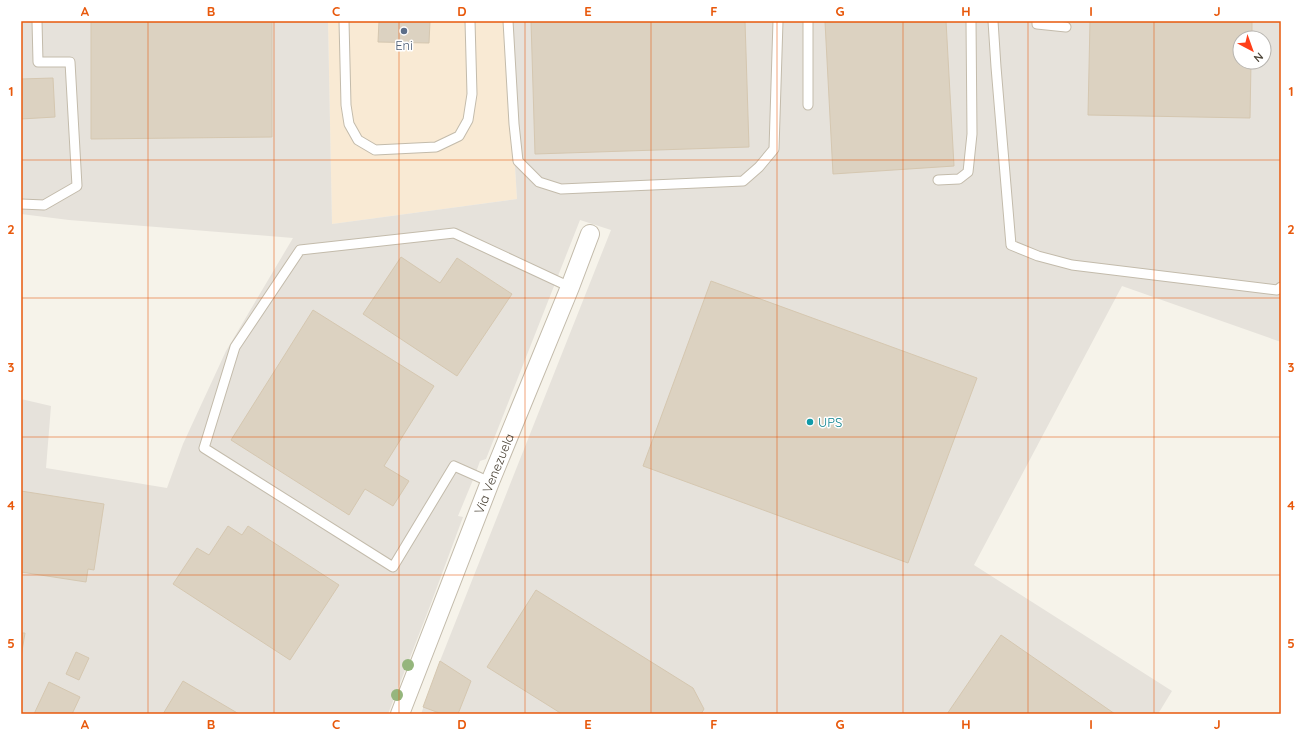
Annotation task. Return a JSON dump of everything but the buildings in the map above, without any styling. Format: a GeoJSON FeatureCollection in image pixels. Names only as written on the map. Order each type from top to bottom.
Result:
{"type":"FeatureCollection","features":[{"type":"Feature","properties":{"kind":"street","name":"Via Venezuela"},"geometry":{"type":"LineString","coordinates":[[400,714],[490,482],[570,287],[590,234]]}},
{"type":"Feature","properties":{"kind":"lane"},"geometry":{"type":"LineString","coordinates":[[21,204],[44,205],[77,186],[70,62],[38,62],[37,21]]}},
{"type":"Feature","properties":{"kind":"lane"},"geometry":{"type":"LineString","coordinates":[[344,21],[346,105],[348,124],[358,140],[375,150],[436,147],[459,136],[468,120],[472,94],[470,21]]}},
{"type":"Feature","properties":{"kind":"lane"},"geometry":{"type":"LineString","coordinates":[[508,21],[514,124],[518,161],[539,182],[561,189],[743,181],[759,167],[774,149],[778,21]]}},
{"type":"Feature","properties":{"kind":"lane"},"geometry":{"type":"LineString","coordinates":[[808,21],[808,105]]}},
{"type":"Feature","properties":{"kind":"lane"},"geometry":{"type":"LineString","coordinates":[[938,180],[959,179],[968,172],[972,134],[971,21]]}},
{"type":"Feature","properties":{"kind":"lane"},"geometry":{"type":"LineString","coordinates":[[994,21],[996,75],[1011,245],[1038,256],[1072,265],[1280,290]]}},
{"type":"Feature","properties":{"kind":"lane"},"geometry":{"type":"LineString","coordinates":[[1038,21],[1037,24],[1066,27]]}},
{"type":"Feature","properties":{"kind":"lane"},"geometry":{"type":"LineString","coordinates":[[490,482],[454,466],[393,567],[204,448],[235,347],[300,250],[454,233],[570,287]]}},
{"type":"Feature","properties":{"kind":"shaded area"},"geometry":{"type":"Polygon","coordinates":[[[21,21],[328,21],[332,224],[517,199],[506,21],[1281,21],[1281,342],[1122,286],[974,565],[1172,691],[1158,714],[421,714],[440,661],[611,230],[580,220],[486,459],[480,461],[458,516],[463,517],[388,714],[21,714],[21,399],[51,406],[46,468],[167,488],[183,444],[226,351],[293,238],[69,220],[21,214],[21,21]]]}},
{"type":"Feature","properties":{"kind":"shaded area"},"geometry":{"type":"Polygon","coordinates":[[[328,21],[506,21],[517,199],[332,224],[328,21]]]}},
{"type":"Feature","properties":{"kind":"place","name":"Eni"},"geometry":{"type":"Point","coordinates":[404,31]}},
{"type":"Feature","properties":{"kind":"place","name":"UPS"},"geometry":{"type":"Point","coordinates":[810,422]}}]}
